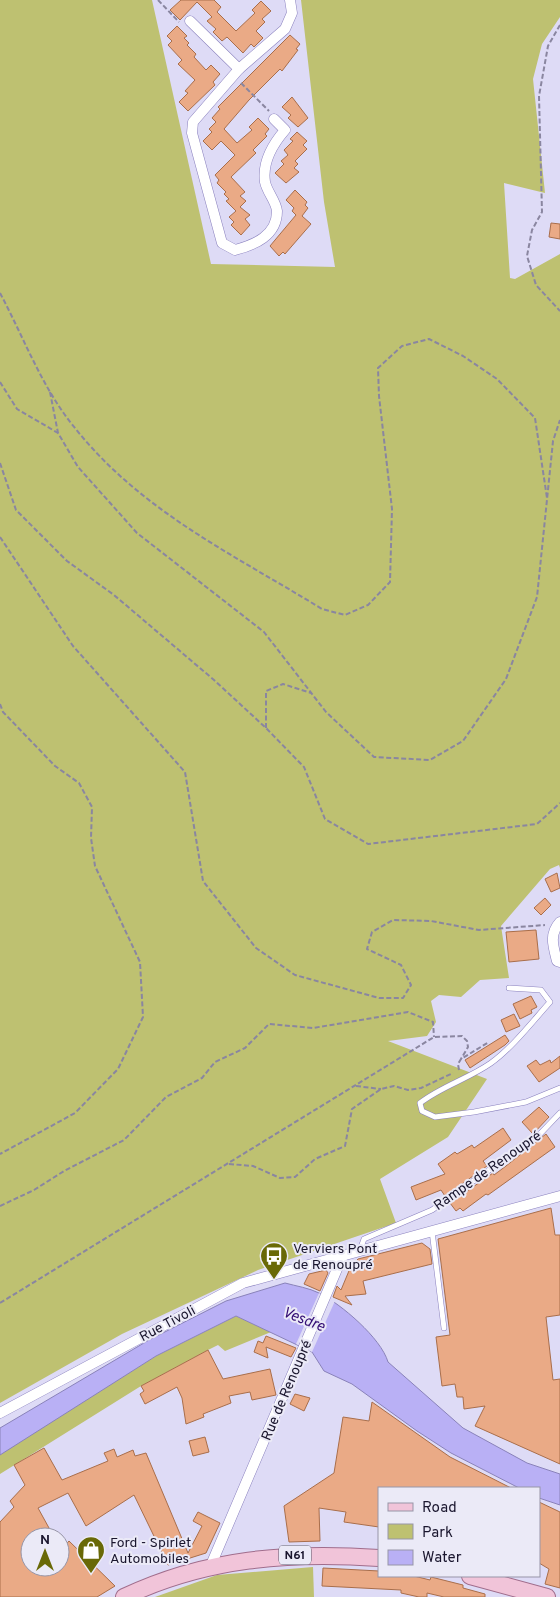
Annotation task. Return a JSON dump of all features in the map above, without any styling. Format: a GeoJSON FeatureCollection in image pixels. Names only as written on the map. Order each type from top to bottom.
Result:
{"type":"FeatureCollection","features":[{"type":"Feature","properties":{"kind":"main road","name":"N61"},"geometry":{"type":"LineString","coordinates":[[124,1597],[162,1581],[211,1565],[293,1555],[378,1558]]}},
{"type":"Feature","properties":{"kind":"main road"},"geometry":{"type":"LineString","coordinates":[[474,1577],[547,1597]]}},
{"type":"Feature","properties":{"kind":"street"},"geometry":{"type":"LineString","coordinates":[[274,118],[285,130],[272,145],[265,168],[265,183],[277,210],[273,226],[260,243],[235,250],[222,243],[192,134],[193,122],[236,72],[285,29],[292,13],[290,0]]}},
{"type":"Feature","properties":{"kind":"street"},"geometry":{"type":"LineString","coordinates":[[190,21],[236,72]]}},
{"type":"Feature","properties":{"kind":"street"},"geometry":{"type":"LineString","coordinates":[[559,923],[554,928],[552,944],[557,961],[560,962]]}},
{"type":"Feature","properties":{"kind":"street"},"geometry":{"type":"LineString","coordinates":[[343,1255],[560,1196]]}},
{"type":"Feature","properties":{"kind":"street","name":"Rue de Renoupré"},"geometry":{"type":"LineString","coordinates":[[211,1565],[343,1255]]}},
{"type":"Feature","properties":{"kind":"street","name":"Rue Tivoli"},"geometry":{"type":"LineString","coordinates":[[0,1413],[243,1283],[343,1255]]}},
{"type":"Feature","properties":{"kind":"lane"},"geometry":{"type":"LineString","coordinates":[[509,988],[541,990],[550,1002],[492,1062],[465,1079],[431,1095],[420,1103],[422,1111],[436,1117],[474,1112],[526,1102],[560,1088]]}},
{"type":"Feature","properties":{"kind":"lane","name":"Rampe de Renoupré"},"geometry":{"type":"LineString","coordinates":[[360,1250],[364,1240],[432,1210],[539,1135],[560,1113]]}},
{"type":"Feature","properties":{"kind":"lane"},"geometry":{"type":"LineString","coordinates":[[432,1230],[444,1328]]}},
{"type":"Feature","properties":{"kind":"path"},"geometry":{"type":"LineString","coordinates":[[158,0],[179,22],[190,21]]}},
{"type":"Feature","properties":{"kind":"path"},"geometry":{"type":"LineString","coordinates":[[560,25],[548,46],[539,96],[542,212],[532,230],[527,256],[536,285],[560,311]]}},
{"type":"Feature","properties":{"kind":"path"},"geometry":{"type":"LineString","coordinates":[[236,72],[274,118]]}},
{"type":"Feature","properties":{"kind":"path"},"geometry":{"type":"LineString","coordinates":[[0,293],[49,390],[70,422],[112,470],[174,520],[322,609],[345,615],[368,606],[390,582],[392,509],[379,396],[378,368],[402,346],[429,339],[463,356],[497,379],[535,418],[547,498]]}},
{"type":"Feature","properties":{"kind":"path"},"geometry":{"type":"LineString","coordinates":[[0,382],[17,409],[58,433]]}},
{"type":"Feature","properties":{"kind":"path"},"geometry":{"type":"LineString","coordinates":[[49,390],[58,433],[78,467],[137,533],[264,632],[326,712],[374,756],[430,760],[463,741],[506,679],[537,597],[552,441],[560,420]]}},
{"type":"Feature","properties":{"kind":"path"},"geometry":{"type":"LineString","coordinates":[[0,463],[16,510],[60,555],[114,596],[214,680],[266,728],[304,768],[325,819],[368,844],[537,824],[560,803]]}},
{"type":"Feature","properties":{"kind":"path"},"geometry":{"type":"LineString","coordinates":[[0,537],[73,646],[185,772],[203,881],[256,948],[295,975],[379,998],[402,998],[411,985],[400,965],[367,949],[372,932],[393,920],[431,921],[479,930],[559,923]]}},
{"type":"Feature","properties":{"kind":"path"},"geometry":{"type":"LineString","coordinates":[[266,728],[266,691],[283,684],[310,693]]}},
{"type":"Feature","properties":{"kind":"path"},"geometry":{"type":"LineString","coordinates":[[0,704],[3,712],[54,766],[79,782],[92,807],[91,838],[95,866],[140,962],[144,1017],[118,1069],[75,1113],[0,1154]]}},
{"type":"Feature","properties":{"kind":"path"},"geometry":{"type":"LineString","coordinates":[[0,1206],[34,1190],[64,1171],[124,1140],[166,1097],[202,1078],[215,1062],[245,1048],[269,1024],[313,1028],[408,1012],[433,1022],[434,1037]]}},
{"type":"Feature","properties":{"kind":"path"},"geometry":{"type":"LineString","coordinates":[[0,1303],[434,1037],[462,1036],[468,1041],[468,1047],[458,1064],[459,1070],[421,1088],[408,1090],[394,1086],[381,1089],[355,1086]]}},
{"type":"Feature","properties":{"kind":"path"},"geometry":{"type":"LineString","coordinates":[[461,1059],[489,1042]]}},
{"type":"Feature","properties":{"kind":"path"},"geometry":{"type":"LineString","coordinates":[[227,1164],[253,1166],[280,1178],[294,1177],[315,1159],[345,1146],[352,1109],[381,1089]]}},
{"type":"Feature","properties":{"kind":"green space"},"geometry":{"type":"Polygon","coordinates":[[[0,0],[152,0],[211,264],[335,267],[324,202],[301,0],[560,0],[560,17],[542,44],[533,79],[545,193],[504,183],[510,278],[515,279],[560,254],[560,868],[559,865],[550,869],[501,926],[509,978],[480,980],[461,997],[439,995],[431,1001],[436,1022],[427,1036],[388,1041],[487,1079],[448,1137],[380,1179],[396,1223],[258,1270],[122,1334],[0,1403],[0,0]]]}},
{"type":"Feature","properties":{"kind":"green space"},"geometry":{"type":"Polygon","coordinates":[[[236,1316],[271,1332],[225,1351],[218,1345],[208,1350],[141,1386],[0,1474],[0,1455],[12,1446],[156,1356],[236,1316]]]}},
{"type":"Feature","properties":{"kind":"green space"},"geometry":{"type":"Polygon","coordinates":[[[313,1567],[314,1597],[155,1597],[217,1575],[313,1567]]]}},
{"type":"Feature","properties":{"kind":"water","name":"Vesdre"},"geometry":{"type":"Polygon","coordinates":[[[285,1283],[307,1288],[328,1298],[349,1313],[369,1333],[384,1353],[388,1362],[463,1428],[527,1463],[560,1474],[560,1505],[540,1498],[540,1487],[517,1487],[451,1453],[352,1384],[324,1371],[312,1352],[236,1316],[156,1356],[0,1455],[0,1428],[149,1340],[226,1301],[285,1283]]]}},
{"type":"Feature","properties":{"kind":"pier"},"geometry":{"type":"Polygon","coordinates":[[[319,1293],[335,1301],[312,1352],[296,1344],[319,1293]]]}},
{"type":"Feature","properties":{"kind":"building"},"geometry":{"type":"Polygon","coordinates":[[[181,0],[214,0],[221,7],[217,12],[236,31],[255,13],[252,10],[261,1],[271,11],[262,19],[265,22],[256,31],[263,38],[254,47],[251,44],[243,53],[227,37],[222,41],[213,32],[216,29],[207,21],[212,17],[197,2],[180,20],[170,10],[181,0]]]}},
{"type":"Feature","properties":{"kind":"building"},"geometry":{"type":"Polygon","coordinates":[[[177,26],[187,36],[184,38],[189,43],[187,45],[196,54],[194,57],[206,70],[211,65],[220,74],[213,82],[215,85],[188,111],[179,102],[188,93],[185,91],[195,80],[178,64],[182,60],[168,45],[172,41],[167,36],[177,26]]]}},
{"type":"Feature","properties":{"kind":"building"},"geometry":{"type":"Polygon","coordinates":[[[290,35],[300,44],[296,49],[298,50],[282,71],[280,69],[249,100],[224,129],[237,143],[252,130],[249,127],[258,118],[269,129],[265,134],[267,136],[253,150],[256,153],[231,177],[245,192],[240,196],[246,201],[240,207],[250,215],[245,219],[250,225],[241,235],[231,225],[234,222],[229,217],[236,211],[226,201],[229,199],[224,194],[226,192],[217,183],[219,180],[215,175],[235,155],[221,141],[212,150],[203,141],[212,132],[209,129],[216,122],[212,118],[220,109],[218,107],[290,35]]]}},
{"type":"Feature","properties":{"kind":"building"},"geometry":{"type":"Polygon","coordinates":[[[292,97],[308,118],[298,127],[288,118],[291,115],[282,107],[292,97]]]}},
{"type":"Feature","properties":{"kind":"building"},"geometry":{"type":"Polygon","coordinates":[[[297,132],[307,141],[303,145],[307,149],[295,161],[298,164],[294,168],[299,172],[286,183],[275,173],[284,164],[281,161],[288,155],[284,150],[293,141],[290,139],[297,132]]]}},
{"type":"Feature","properties":{"kind":"building"},"geometry":{"type":"Polygon","coordinates":[[[295,190],[307,202],[305,205],[308,208],[302,216],[311,224],[285,254],[283,252],[279,256],[270,246],[296,215],[292,211],[294,208],[286,200],[295,190]]]}},
{"type":"Feature","properties":{"kind":"building"},"geometry":{"type":"Polygon","coordinates":[[[551,223],[560,224],[560,239],[549,237],[551,223]]]}},
{"type":"Feature","properties":{"kind":"building"},"geometry":{"type":"Polygon","coordinates":[[[557,873],[560,888],[551,892],[545,879],[557,873]]]}},
{"type":"Feature","properties":{"kind":"building"},"geometry":{"type":"Polygon","coordinates":[[[545,898],[551,905],[541,915],[534,908],[545,898]]]}},
{"type":"Feature","properties":{"kind":"building"},"geometry":{"type":"Polygon","coordinates":[[[536,930],[539,959],[509,962],[506,932],[536,930]]]}},
{"type":"Feature","properties":{"kind":"building"},"geometry":{"type":"Polygon","coordinates":[[[531,996],[537,1007],[531,1010],[532,1013],[520,1019],[513,1004],[531,996]]]}},
{"type":"Feature","properties":{"kind":"building"},"geometry":{"type":"Polygon","coordinates":[[[514,1014],[520,1026],[506,1032],[501,1020],[514,1014]]]}},
{"type":"Feature","properties":{"kind":"building"},"geometry":{"type":"Polygon","coordinates":[[[505,1035],[509,1041],[505,1045],[470,1068],[465,1060],[505,1035]]]}},
{"type":"Feature","properties":{"kind":"building"},"geometry":{"type":"Polygon","coordinates":[[[560,1056],[560,1068],[539,1082],[527,1066],[536,1060],[540,1065],[550,1060],[551,1063],[560,1056]]]}},
{"type":"Feature","properties":{"kind":"building"},"geometry":{"type":"Polygon","coordinates":[[[539,1107],[549,1117],[533,1134],[522,1122],[539,1107]]]}},
{"type":"Feature","properties":{"kind":"building"},"geometry":{"type":"Polygon","coordinates":[[[503,1128],[511,1140],[483,1161],[487,1166],[445,1196],[441,1190],[416,1200],[411,1187],[445,1174],[438,1164],[455,1152],[457,1154],[472,1145],[474,1148],[503,1128]]]}},
{"type":"Feature","properties":{"kind":"building"},"geometry":{"type":"Polygon","coordinates":[[[546,1134],[555,1147],[488,1195],[486,1194],[463,1211],[460,1208],[456,1211],[450,1203],[493,1173],[494,1175],[546,1134]]]}},
{"type":"Feature","properties":{"kind":"building"},"geometry":{"type":"Polygon","coordinates":[[[551,1208],[555,1235],[560,1235],[560,1315],[546,1317],[553,1380],[560,1379],[560,1464],[475,1426],[485,1406],[464,1409],[463,1397],[457,1397],[455,1384],[442,1386],[436,1337],[450,1335],[438,1239],[551,1208]]]}},
{"type":"Feature","properties":{"kind":"building"},"geometry":{"type":"Polygon","coordinates":[[[422,1243],[430,1249],[432,1264],[363,1281],[366,1294],[345,1296],[352,1305],[333,1297],[337,1286],[341,1290],[351,1266],[358,1259],[422,1243]]]}},
{"type":"Feature","properties":{"kind":"building"},"geometry":{"type":"Polygon","coordinates":[[[326,1270],[328,1273],[320,1291],[304,1284],[309,1274],[326,1270]]]}},
{"type":"Feature","properties":{"kind":"building"},"geometry":{"type":"Polygon","coordinates":[[[266,1336],[296,1348],[291,1357],[266,1347],[268,1358],[254,1352],[258,1341],[263,1343],[266,1336]]]}},
{"type":"Feature","properties":{"kind":"building"},"geometry":{"type":"Polygon","coordinates":[[[208,1350],[223,1379],[270,1369],[276,1395],[252,1400],[250,1392],[229,1396],[231,1403],[203,1414],[204,1417],[186,1424],[182,1398],[177,1387],[145,1404],[140,1394],[144,1391],[141,1386],[208,1350]]]}},
{"type":"Feature","properties":{"kind":"building"},"geometry":{"type":"Polygon","coordinates":[[[295,1394],[310,1398],[304,1411],[290,1404],[295,1394]]]}},
{"type":"Feature","properties":{"kind":"building"},"geometry":{"type":"Polygon","coordinates":[[[372,1402],[450,1457],[509,1487],[378,1487],[378,1527],[344,1522],[346,1512],[319,1508],[320,1541],[289,1542],[284,1506],[334,1473],[343,1417],[369,1421],[372,1402]]]}},
{"type":"Feature","properties":{"kind":"building"},"geometry":{"type":"Polygon","coordinates":[[[205,1437],[209,1452],[193,1456],[189,1441],[205,1437]]]}},
{"type":"Feature","properties":{"kind":"building"},"geometry":{"type":"Polygon","coordinates":[[[44,1448],[62,1480],[108,1461],[104,1453],[114,1449],[117,1457],[133,1450],[135,1456],[146,1453],[188,1553],[202,1526],[193,1521],[198,1512],[220,1523],[206,1553],[168,1565],[134,1495],[86,1526],[68,1493],[38,1508],[48,1527],[20,1527],[20,1577],[70,1577],[70,1542],[115,1586],[97,1597],[0,1597],[0,1522],[14,1507],[10,1501],[25,1485],[14,1465],[44,1448]]]}},
{"type":"Feature","properties":{"kind":"building"},"geometry":{"type":"Polygon","coordinates":[[[540,1502],[560,1512],[560,1588],[545,1584],[549,1569],[540,1564],[540,1502]]]}},
{"type":"Feature","properties":{"kind":"building"},"geometry":{"type":"Polygon","coordinates":[[[323,1568],[378,1571],[378,1577],[418,1577],[430,1580],[431,1577],[463,1585],[463,1588],[485,1594],[485,1597],[444,1597],[427,1593],[427,1597],[419,1597],[401,1593],[401,1590],[322,1586],[323,1568]]]}},
{"type":"Feature","properties":{"kind":"place","name":"Verviers Pont de Renoupré"},"geometry":{"type":"Point","coordinates":[274,1280]}},
{"type":"Feature","properties":{"kind":"place","name":"Ford - Spirlet Automobiles"},"geometry":{"type":"Point","coordinates":[91,1574]}}]}
